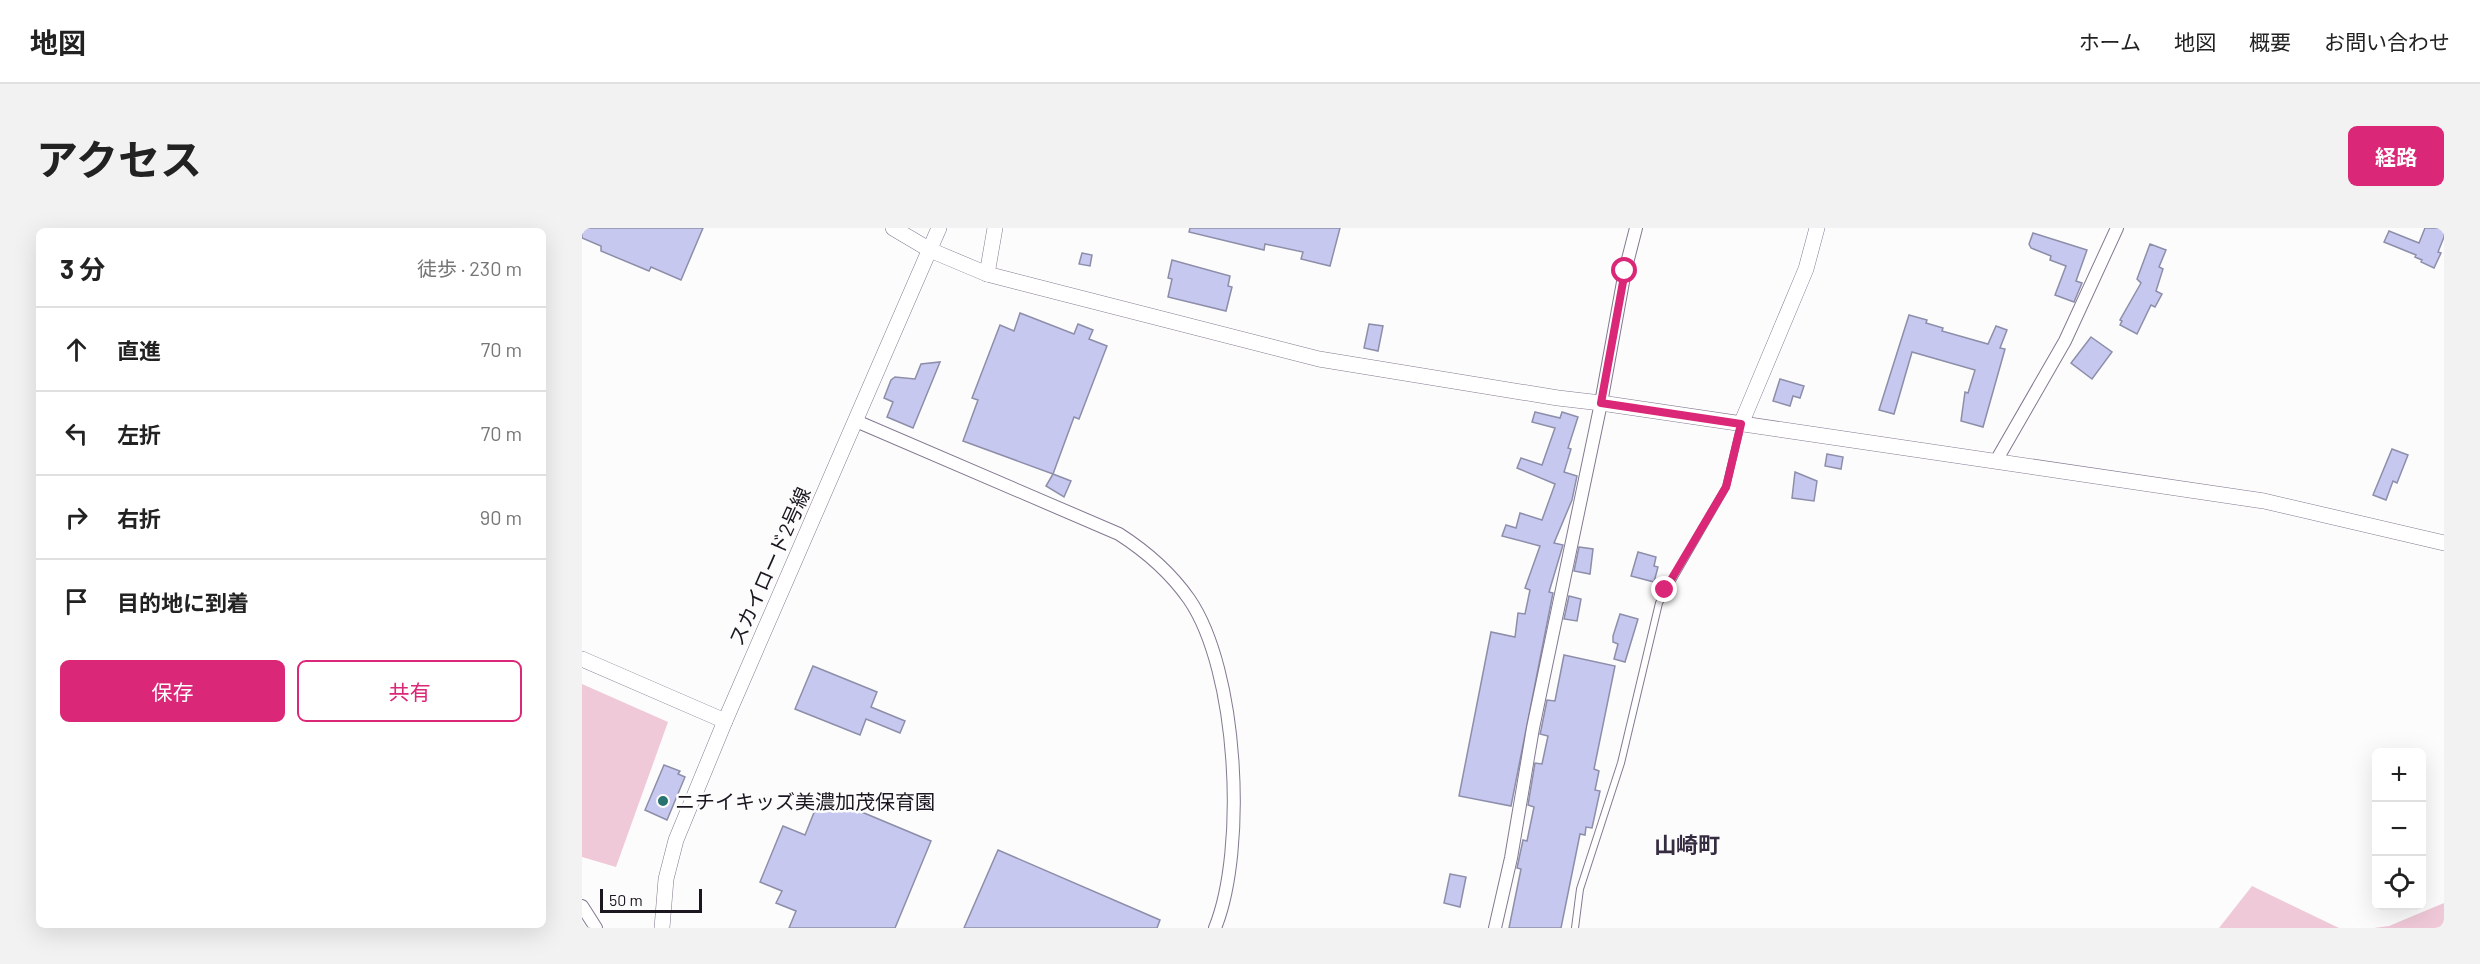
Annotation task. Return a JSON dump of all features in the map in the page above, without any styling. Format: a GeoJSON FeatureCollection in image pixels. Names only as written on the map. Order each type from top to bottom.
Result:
{"type":"FeatureCollection","features":[{"type":"Feature","properties":{"kind":"street"},"geometry":{"type":"LineString","coordinates":[[894,228],[930,250],[987,274],[1319,359],[1558,399],[1601,403],[2264,501],[2444,543]]}},
{"type":"Feature","properties":{"kind":"street","name":"スカイロード2号線"},"geometry":{"type":"LineString","coordinates":[[663,928],[666,879],[676,840],[725,721],[939,228]]}},
{"type":"Feature","properties":{"kind":"street"},"geometry":{"type":"LineString","coordinates":[[987,274],[995,228]]}},
{"type":"Feature","properties":{"kind":"street"},"geometry":{"type":"LineString","coordinates":[[1630,252],[1631,228]]}},
{"type":"Feature","properties":{"kind":"street"},"geometry":{"type":"LineString","coordinates":[[1496,928],[1511,858],[1533,728],[1636,228]]}},
{"type":"Feature","properties":{"kind":"street"},"geometry":{"type":"LineString","coordinates":[[1741,424],[1806,269],[1817,228]]}},
{"type":"Feature","properties":{"kind":"street"},"geometry":{"type":"LineString","coordinates":[[1996,461],[2065,341],[2117,228]]}},
{"type":"Feature","properties":{"kind":"street"},"geometry":{"type":"LineString","coordinates":[[856,421],[1119,534],[1144,550],[1158,563],[1189,600],[1202,622],[1217,663],[1230,733],[1233,812],[1230,866],[1215,928]]}},
{"type":"Feature","properties":{"kind":"street"},"geometry":{"type":"LineString","coordinates":[[582,659],[725,721]]}},
{"type":"Feature","properties":{"kind":"street"},"geometry":{"type":"LineString","coordinates":[[582,906],[596,928]]}},
{"type":"Feature","properties":{"kind":"lane"},"geometry":{"type":"LineString","coordinates":[[1575,928],[1580,890],[1621,763],[1659,603],[1726,487],[1741,424]]}},
{"type":"Feature","properties":{"kind":"shaded area"},"geometry":{"type":"Polygon","coordinates":[[[582,684],[668,722],[616,867],[582,857],[582,684]]]}},
{"type":"Feature","properties":{"kind":"shaded area"},"geometry":{"type":"Polygon","coordinates":[[[2252,886],[2339,928],[2219,928],[2252,886]]]}},
{"type":"Feature","properties":{"kind":"shaded area"},"geometry":{"type":"Polygon","coordinates":[[[2444,903],[2444,928],[2374,928],[2389,926],[2444,903]]]}},
{"type":"Feature","properties":{"kind":"building"},"geometry":{"type":"Polygon","coordinates":[[[582,228],[703,228],[681,280],[651,267],[649,271],[601,251],[601,246],[582,238],[582,228]]]}},
{"type":"Feature","properties":{"kind":"building"},"geometry":{"type":"Polygon","coordinates":[[[1190,228],[1340,228],[1330,266],[1301,259],[1303,252],[1265,244],[1264,250],[1189,232],[1190,228]]]}},
{"type":"Feature","properties":{"kind":"building"},"geometry":{"type":"Polygon","coordinates":[[[2425,228],[2444,228],[2444,237],[2438,252],[2441,253],[2434,268],[2421,262],[2422,260],[2415,257],[2416,255],[2384,242],[2389,231],[2419,243],[2425,228]]]}},
{"type":"Feature","properties":{"kind":"building"},"geometry":{"type":"Polygon","coordinates":[[[2033,233],[2087,250],[2076,281],[2082,283],[2074,302],[2055,295],[2066,266],[2050,260],[2051,256],[2031,248],[2029,244],[2033,233]]]}},
{"type":"Feature","properties":{"kind":"building"},"geometry":{"type":"Polygon","coordinates":[[[2150,244],[2166,250],[2159,267],[2163,269],[2156,291],[2162,294],[2155,307],[2151,305],[2137,334],[2120,325],[2122,321],[2120,320],[2141,283],[2137,279],[2150,244]]]}},
{"type":"Feature","properties":{"kind":"building"},"geometry":{"type":"Polygon","coordinates":[[[1082,253],[1092,255],[1090,266],[1079,264],[1082,253]]]}},
{"type":"Feature","properties":{"kind":"building"},"geometry":{"type":"Polygon","coordinates":[[[1172,260],[1230,276],[1228,286],[1232,287],[1226,311],[1168,297],[1172,279],[1168,278],[1172,260]]]}},
{"type":"Feature","properties":{"kind":"building"},"geometry":{"type":"Polygon","coordinates":[[[1020,313],[1074,334],[1078,324],[1093,330],[1089,339],[1107,346],[1079,419],[1074,417],[1053,474],[963,441],[978,400],[972,398],[1000,325],[1014,331],[1020,313]]]}},
{"type":"Feature","properties":{"kind":"building"},"geometry":{"type":"Polygon","coordinates":[[[1909,315],[1927,320],[1926,323],[1943,328],[1942,331],[1988,344],[1996,326],[2007,330],[2000,348],[2005,349],[1983,427],[1961,421],[1965,392],[1968,393],[1975,370],[1912,352],[1894,414],[1879,410],[1909,315]]]}},
{"type":"Feature","properties":{"kind":"building"},"geometry":{"type":"Polygon","coordinates":[[[1369,324],[1383,326],[1378,351],[1364,348],[1369,324]]]}},
{"type":"Feature","properties":{"kind":"building"},"geometry":{"type":"Polygon","coordinates":[[[2091,337],[2112,352],[2092,379],[2071,363],[2091,337]]]}},
{"type":"Feature","properties":{"kind":"building"},"geometry":{"type":"Polygon","coordinates":[[[940,362],[913,428],[887,417],[893,402],[884,398],[891,380],[895,377],[915,379],[921,364],[940,362]]]}},
{"type":"Feature","properties":{"kind":"building"},"geometry":{"type":"Polygon","coordinates":[[[1780,379],[1804,386],[1800,398],[1793,396],[1790,406],[1773,401],[1780,379]]]}},
{"type":"Feature","properties":{"kind":"building"},"geometry":{"type":"Polygon","coordinates":[[[1535,412],[1560,418],[1562,412],[1578,417],[1568,448],[1571,449],[1564,472],[1577,476],[1572,500],[1554,543],[1563,545],[1549,592],[1553,593],[1511,806],[1459,796],[1491,632],[1515,637],[1518,613],[1525,614],[1530,590],[1525,588],[1540,546],[1502,536],[1506,525],[1516,528],[1520,513],[1542,520],[1555,484],[1517,468],[1521,458],[1542,465],[1555,428],[1532,422],[1535,412]]]}},
{"type":"Feature","properties":{"kind":"building"},"geometry":{"type":"Polygon","coordinates":[[[2392,449],[2408,455],[2397,483],[2393,481],[2386,500],[2373,495],[2392,449]]]}},
{"type":"Feature","properties":{"kind":"building"},"geometry":{"type":"Polygon","coordinates":[[[1827,454],[1843,457],[1841,469],[1825,466],[1827,454]]]}},
{"type":"Feature","properties":{"kind":"building"},"geometry":{"type":"Polygon","coordinates":[[[1795,472],[1817,481],[1814,501],[1792,498],[1795,472]]]}},
{"type":"Feature","properties":{"kind":"building"},"geometry":{"type":"Polygon","coordinates":[[[1053,474],[1071,481],[1064,497],[1046,486],[1053,474]]]}},
{"type":"Feature","properties":{"kind":"building"},"geometry":{"type":"Polygon","coordinates":[[[1579,547],[1593,549],[1590,574],[1574,571],[1579,547]]]}},
{"type":"Feature","properties":{"kind":"building"},"geometry":{"type":"Polygon","coordinates":[[[1638,552],[1656,557],[1654,566],[1658,567],[1654,582],[1631,576],[1638,552]]]}},
{"type":"Feature","properties":{"kind":"building"},"geometry":{"type":"Polygon","coordinates":[[[1569,596],[1581,599],[1577,621],[1564,619],[1569,596]]]}},
{"type":"Feature","properties":{"kind":"building"},"geometry":{"type":"Polygon","coordinates":[[[1620,614],[1638,619],[1625,662],[1614,659],[1618,644],[1613,642],[1613,636],[1620,614]]]}},
{"type":"Feature","properties":{"kind":"building"},"geometry":{"type":"Polygon","coordinates":[[[1564,655],[1615,666],[1594,769],[1599,771],[1595,790],[1600,791],[1592,828],[1586,827],[1585,835],[1580,834],[1561,928],[1509,928],[1521,869],[1517,868],[1523,840],[1527,841],[1534,807],[1528,805],[1535,763],[1542,764],[1548,736],[1540,734],[1547,700],[1555,701],[1564,655]]]}},
{"type":"Feature","properties":{"kind":"building"},"geometry":{"type":"Polygon","coordinates":[[[813,666],[877,692],[871,707],[905,721],[900,733],[866,719],[860,735],[795,709],[813,666]]]}},
{"type":"Feature","properties":{"kind":"building"},"geometry":{"type":"Polygon","coordinates":[[[664,765],[680,771],[678,774],[685,777],[667,820],[645,810],[664,765]]]}},
{"type":"Feature","properties":{"kind":"building"},"geometry":{"type":"Polygon","coordinates":[[[821,795],[931,841],[895,928],[789,928],[796,911],[776,903],[782,891],[760,882],[783,826],[805,835],[821,795]]]}},
{"type":"Feature","properties":{"kind":"building"},"geometry":{"type":"Polygon","coordinates":[[[998,850],[1160,920],[1157,928],[964,928],[998,850]]]}},
{"type":"Feature","properties":{"kind":"building"},"geometry":{"type":"Polygon","coordinates":[[[1450,874],[1466,877],[1460,907],[1444,903],[1450,874]]]}},
{"type":"Feature","properties":{"kind":"place","name":"ニチイキッズ美濃加茂保育園"},"geometry":{"type":"Point","coordinates":[663,801]}},
{"type":"Feature","properties":{"kind":"district","name":"山崎町"},"geometry":{"type":"Point","coordinates":[1687,844]}},
{"type":"Feature","properties":{"kind":"route"},"geometry":{"type":"LineString","coordinates":[[1625,271],[1601,403],[1741,424],[1726,487],[1665,590]]}}]}
